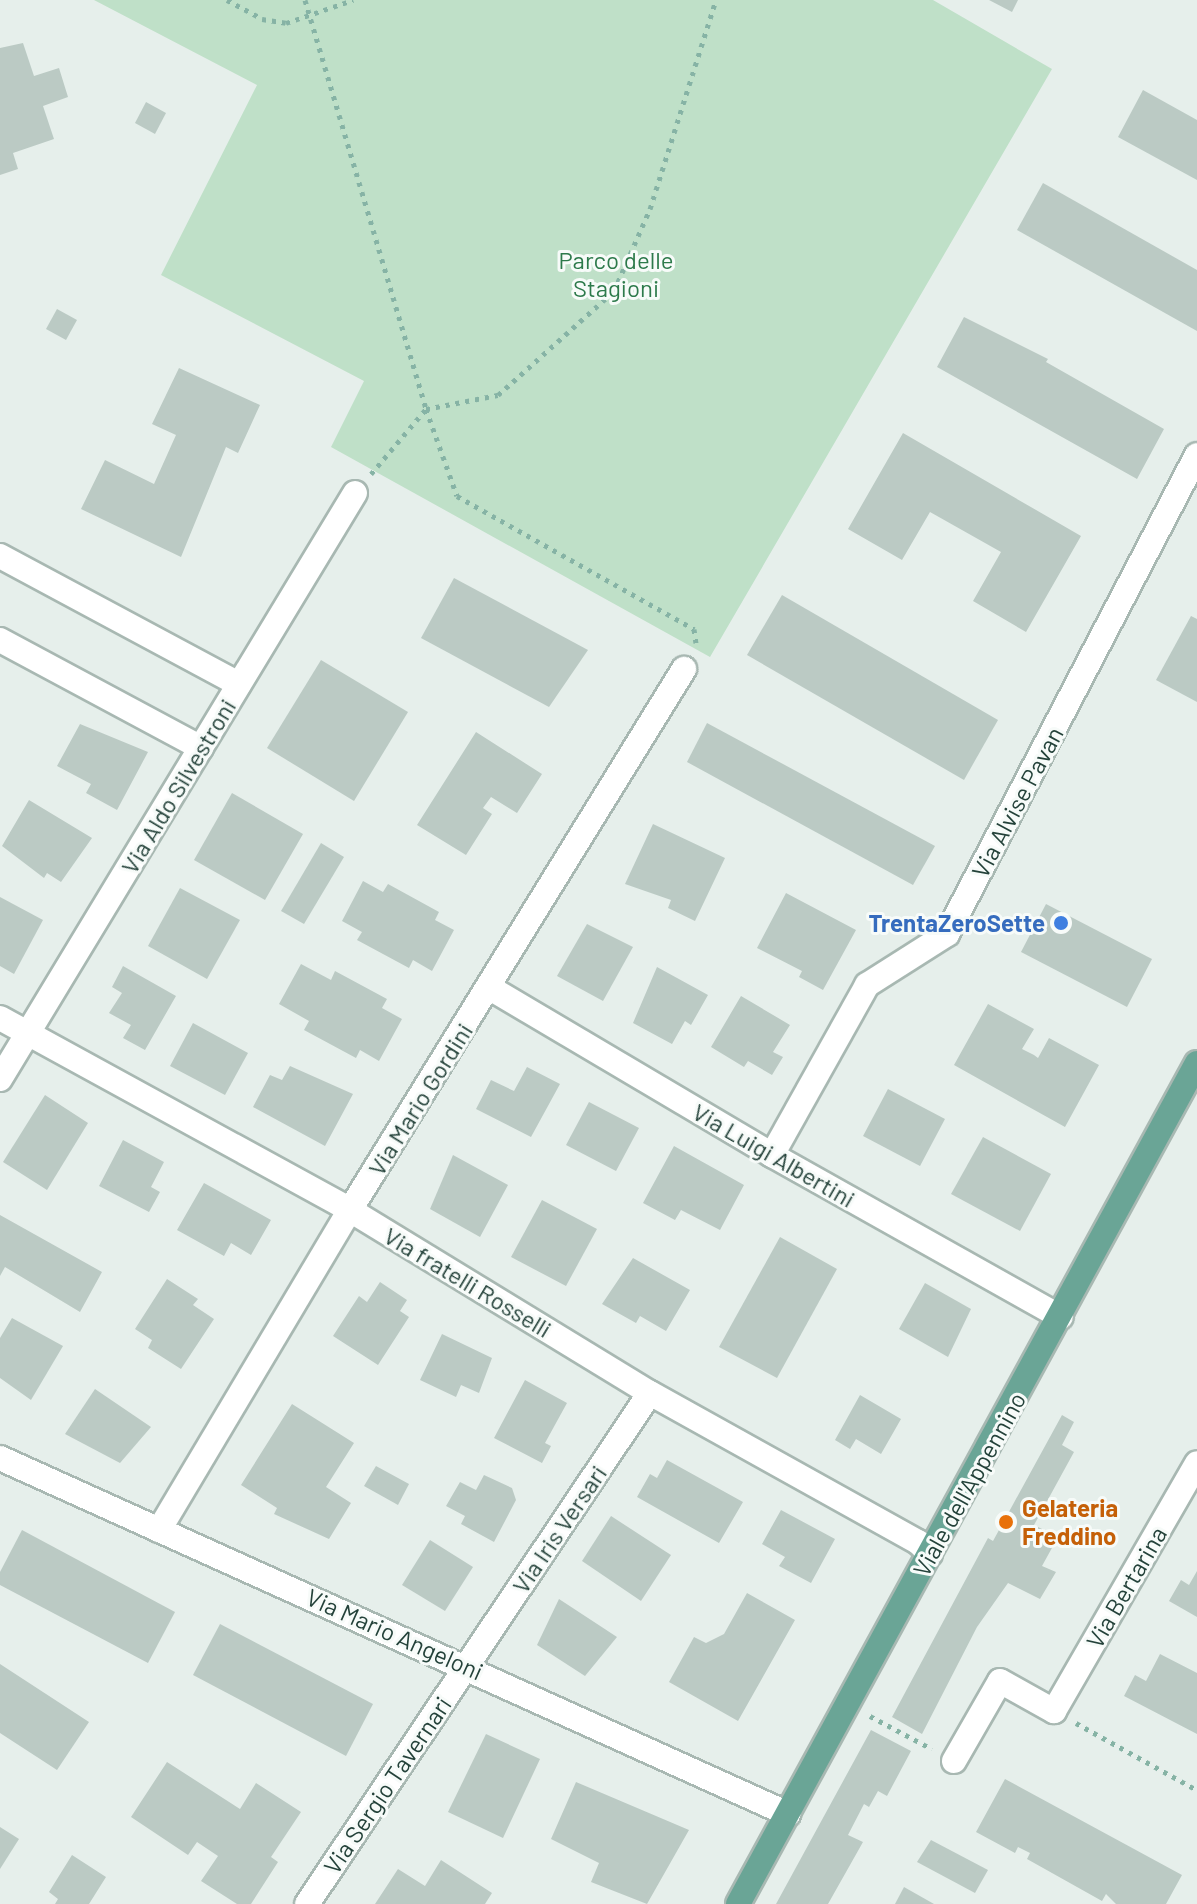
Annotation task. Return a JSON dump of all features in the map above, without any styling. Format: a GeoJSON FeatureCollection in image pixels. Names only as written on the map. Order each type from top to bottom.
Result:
{"type":"FeatureCollection","features":[{"type":"Feature","properties":{"kind":"main road","name":"Viale dell'Appennino"},"geometry":{"type":"LineString","coordinates":[[738,1904],[850,1704],[1197,1063]]}},
{"type":"Feature","properties":{"kind":"street","name":"Via Alvise Pavan"},"geometry":{"type":"LineString","coordinates":[[772,1155],[867,985],[947,934],[1197,455]]}},
{"type":"Feature","properties":{"kind":"street","name":"Via Aldo Silvestroni"},"geometry":{"type":"LineString","coordinates":[[0,1079],[355,493]]}},
{"type":"Feature","properties":{"kind":"street"},"geometry":{"type":"LineString","coordinates":[[0,556],[239,684]]}},
{"type":"Feature","properties":{"kind":"street"},"geometry":{"type":"LineString","coordinates":[[0,640],[201,748]]}},
{"type":"Feature","properties":{"kind":"street","name":"Via Mario Gordini"},"geometry":{"type":"LineString","coordinates":[[159,1530],[350,1210],[490,988],[684,669]]}},
{"type":"Feature","properties":{"kind":"street","name":"Via Luigi Albertini"},"geometry":{"type":"LineString","coordinates":[[490,988],[772,1155],[1061,1317]]}},
{"type":"Feature","properties":{"kind":"street","name":"Via fratelli Rosselli"},"geometry":{"type":"LineString","coordinates":[[0,1018],[350,1210],[650,1393],[918,1542],[930,1554]]}},
{"type":"Feature","properties":{"kind":"street","name":"Via Iris Versari"},"geometry":{"type":"LineString","coordinates":[[468,1666],[650,1393]]}},
{"type":"Feature","properties":{"kind":"street","name":"Via Mario Angeloni"},"geometry":{"type":"LineString","coordinates":[[0,1458],[468,1666],[788,1814]]}},
{"type":"Feature","properties":{"kind":"street","name":"Via Bertarina"},"geometry":{"type":"LineString","coordinates":[[1054,1711],[1190,1490],[1197,1463]]}},
{"type":"Feature","properties":{"kind":"street","name":"Via Sergio Tavernari"},"geometry":{"type":"LineString","coordinates":[[307,1904],[468,1666]]}},
{"type":"Feature","properties":{"kind":"street"},"geometry":{"type":"LineString","coordinates":[[954,1761],[1000,1681],[1054,1711]]}},
{"type":"Feature","properties":{"kind":"path"},"geometry":{"type":"LineString","coordinates":[[227,0],[262,19],[286,23],[353,0]]}},
{"type":"Feature","properties":{"kind":"path"},"geometry":{"type":"LineString","coordinates":[[305,0],[426,409],[457,496],[694,629],[696,649],[684,669]]}},
{"type":"Feature","properties":{"kind":"path"},"geometry":{"type":"LineString","coordinates":[[355,493],[426,409],[498,395],[614,291],[650,209],[716,0]]}},
{"type":"Feature","properties":{"kind":"path"},"geometry":{"type":"LineString","coordinates":[[850,1704],[954,1761]]}},
{"type":"Feature","properties":{"kind":"path"},"geometry":{"type":"LineString","coordinates":[[1054,1711],[1197,1790]]}},
{"type":"Feature","properties":{"kind":"green space","name":"Parco delle Stagioni"},"geometry":{"type":"Polygon","coordinates":[[[94,0],[933,0],[1052,69],[710,657],[331,447],[364,381],[161,275],[257,85],[94,0]]]}},
{"type":"Feature","properties":{"kind":"building"},"geometry":{"type":"Polygon","coordinates":[[[989,0],[1018,0],[1012,12],[989,0]]]}},
{"type":"Feature","properties":{"kind":"building"},"geometry":{"type":"Polygon","coordinates":[[[23,43],[34,76],[59,68],[68,97],[43,106],[54,139],[13,153],[18,169],[0,175],[0,48],[23,43]]]}},
{"type":"Feature","properties":{"kind":"building"},"geometry":{"type":"Polygon","coordinates":[[[1143,90],[1197,120],[1197,180],[1118,137],[1143,90]]]}},
{"type":"Feature","properties":{"kind":"building"},"geometry":{"type":"Polygon","coordinates":[[[146,102],[166,113],[155,134],[135,123],[146,102]]]}},
{"type":"Feature","properties":{"kind":"building"},"geometry":{"type":"Polygon","coordinates":[[[1043,183],[1197,270],[1197,331],[1017,230],[1043,183]]]}},
{"type":"Feature","properties":{"kind":"building"},"geometry":{"type":"Polygon","coordinates":[[[57,309],[77,320],[66,340],[46,329],[57,309]]]}},
{"type":"Feature","properties":{"kind":"building"},"geometry":{"type":"Polygon","coordinates":[[[964,317],[1048,359],[1046,362],[1164,429],[1137,479],[937,367],[964,317]]]}},
{"type":"Feature","properties":{"kind":"building"},"geometry":{"type":"Polygon","coordinates":[[[179,368],[260,405],[238,453],[226,447],[181,557],[81,509],[105,460],[154,484],[176,435],[152,424],[179,368]]]}},
{"type":"Feature","properties":{"kind":"building"},"geometry":{"type":"Polygon","coordinates":[[[903,433],[1081,536],[1026,632],[973,601],[1001,552],[930,512],[902,560],[848,529],[903,433]]]}},
{"type":"Feature","properties":{"kind":"building"},"geometry":{"type":"Polygon","coordinates":[[[454,578],[588,650],[549,707],[421,638],[454,578]]]}},
{"type":"Feature","properties":{"kind":"building"},"geometry":{"type":"Polygon","coordinates":[[[782,595],[998,720],[964,780],[747,655],[782,595]]]}},
{"type":"Feature","properties":{"kind":"building"},"geometry":{"type":"Polygon","coordinates":[[[1191,616],[1197,619],[1197,702],[1156,680],[1191,616]]]}},
{"type":"Feature","properties":{"kind":"building"},"geometry":{"type":"Polygon","coordinates":[[[321,660],[408,712],[354,801],[267,748],[321,660]]]}},
{"type":"Feature","properties":{"kind":"building"},"geometry":{"type":"Polygon","coordinates":[[[707,723],[935,846],[913,885],[687,762],[707,723]]]}},
{"type":"Feature","properties":{"kind":"building"},"geometry":{"type":"Polygon","coordinates":[[[80,724],[148,752],[117,810],[86,793],[91,784],[57,766],[80,724]]]}},
{"type":"Feature","properties":{"kind":"building"},"geometry":{"type":"Polygon","coordinates":[[[476,732],[542,774],[517,813],[491,797],[483,808],[492,814],[466,855],[417,825],[476,732]]]}},
{"type":"Feature","properties":{"kind":"building"},"geometry":{"type":"Polygon","coordinates":[[[232,793],[303,834],[265,900],[194,860],[232,793]]]}},
{"type":"Feature","properties":{"kind":"building"},"geometry":{"type":"Polygon","coordinates":[[[29,800],[92,838],[61,882],[47,873],[44,878],[2,846],[29,800]]]}},
{"type":"Feature","properties":{"kind":"building"},"geometry":{"type":"Polygon","coordinates":[[[653,824],[725,858],[695,921],[668,908],[671,900],[625,884],[653,824]]]}},
{"type":"Feature","properties":{"kind":"building"},"geometry":{"type":"Polygon","coordinates":[[[321,843],[344,857],[304,924],[281,911],[321,843]]]}},
{"type":"Feature","properties":{"kind":"building"},"geometry":{"type":"Polygon","coordinates":[[[363,881],[383,892],[388,884],[439,912],[435,920],[454,930],[432,971],[413,960],[409,968],[357,940],[362,932],[342,921],[363,881]]]}},
{"type":"Feature","properties":{"kind":"building"},"geometry":{"type":"Polygon","coordinates":[[[180,888],[240,920],[207,979],[148,946],[180,888]]]}},
{"type":"Feature","properties":{"kind":"building"},"geometry":{"type":"Polygon","coordinates":[[[786,893],[856,930],[823,990],[799,977],[802,971],[757,948],[786,893]]]}},
{"type":"Feature","properties":{"kind":"building"},"geometry":{"type":"Polygon","coordinates":[[[0,897],[43,920],[14,974],[0,966],[0,897]]]}},
{"type":"Feature","properties":{"kind":"building"},"geometry":{"type":"Polygon","coordinates":[[[1046,904],[1152,959],[1127,1007],[1021,952],[1046,904]]]}},
{"type":"Feature","properties":{"kind":"building"},"geometry":{"type":"Polygon","coordinates":[[[587,924],[633,947],[603,1001],[557,976],[587,924]]]}},
{"type":"Feature","properties":{"kind":"building"},"geometry":{"type":"Polygon","coordinates":[[[301,964],[331,980],[335,971],[387,999],[382,1008],[402,1019],[379,1061],[360,1050],[356,1058],[304,1030],[309,1021],[279,1004],[301,964]]]}},
{"type":"Feature","properties":{"kind":"building"},"geometry":{"type":"Polygon","coordinates":[[[123,966],[176,996],[145,1050],[123,1038],[131,1025],[109,1013],[122,993],[112,987],[123,966]]]}},
{"type":"Feature","properties":{"kind":"building"},"geometry":{"type":"Polygon","coordinates":[[[657,967],[708,995],[691,1025],[685,1021],[672,1044],[633,1023],[657,967]]]}},
{"type":"Feature","properties":{"kind":"building"},"geometry":{"type":"Polygon","coordinates":[[[741,996],[790,1025],[773,1052],[783,1057],[772,1075],[748,1061],[744,1067],[711,1047],[741,996]]]}},
{"type":"Feature","properties":{"kind":"building"},"geometry":{"type":"Polygon","coordinates":[[[988,1004],[1034,1029],[1022,1049],[1038,1058],[1049,1038],[1099,1065],[1065,1127],[954,1065],[988,1004]]]}},
{"type":"Feature","properties":{"kind":"building"},"geometry":{"type":"Polygon","coordinates":[[[193,1023],[248,1053],[225,1095],[170,1066],[193,1023]]]}},
{"type":"Feature","properties":{"kind":"building"},"geometry":{"type":"Polygon","coordinates":[[[290,1066],[353,1094],[325,1146],[253,1107],[270,1075],[282,1080],[290,1066]]]}},
{"type":"Feature","properties":{"kind":"building"},"geometry":{"type":"Polygon","coordinates":[[[527,1067],[560,1084],[531,1137],[476,1109],[491,1080],[514,1091],[527,1067]]]}},
{"type":"Feature","properties":{"kind":"building"},"geometry":{"type":"Polygon","coordinates":[[[888,1089],[945,1119],[920,1166],[863,1136],[888,1089]]]}},
{"type":"Feature","properties":{"kind":"building"},"geometry":{"type":"Polygon","coordinates":[[[45,1095],[88,1123],[47,1190],[3,1162],[45,1095]]]}},
{"type":"Feature","properties":{"kind":"building"},"geometry":{"type":"Polygon","coordinates":[[[589,1102],[639,1128],[616,1171],[566,1145],[589,1102]]]}},
{"type":"Feature","properties":{"kind":"building"},"geometry":{"type":"Polygon","coordinates":[[[983,1137],[1051,1174],[1020,1231],[951,1194],[983,1137]]]}},
{"type":"Feature","properties":{"kind":"building"},"geometry":{"type":"Polygon","coordinates":[[[123,1140],[164,1162],[151,1187],[160,1192],[149,1212],[99,1186],[123,1140]]]}},
{"type":"Feature","properties":{"kind":"building"},"geometry":{"type":"Polygon","coordinates":[[[674,1146],[744,1185],[720,1230],[681,1210],[675,1220],[643,1203],[674,1146]]]}},
{"type":"Feature","properties":{"kind":"building"},"geometry":{"type":"Polygon","coordinates":[[[453,1155],[508,1185],[480,1237],[430,1209],[453,1155]]]}},
{"type":"Feature","properties":{"kind":"building"},"geometry":{"type":"Polygon","coordinates":[[[204,1183],[271,1220],[251,1255],[231,1243],[224,1256],[177,1230],[204,1183]]]}},
{"type":"Feature","properties":{"kind":"building"},"geometry":{"type":"Polygon","coordinates":[[[542,1200],[597,1229],[566,1286],[511,1257],[542,1200]]]}},
{"type":"Feature","properties":{"kind":"building"},"geometry":{"type":"Polygon","coordinates":[[[0,1215],[102,1272],[80,1312],[5,1267],[0,1276],[0,1215]]]}},
{"type":"Feature","properties":{"kind":"building"},"geometry":{"type":"Polygon","coordinates":[[[780,1237],[837,1269],[777,1378],[719,1347],[780,1237]]]}},
{"type":"Feature","properties":{"kind":"building"},"geometry":{"type":"Polygon","coordinates":[[[633,1258],[690,1290],[666,1331],[640,1316],[636,1323],[602,1304],[633,1258]]]}},
{"type":"Feature","properties":{"kind":"building"},"geometry":{"type":"Polygon","coordinates":[[[167,1279],[198,1299],[193,1305],[214,1319],[181,1369],[148,1348],[152,1340],[135,1329],[167,1279]]]}},
{"type":"Feature","properties":{"kind":"building"},"geometry":{"type":"Polygon","coordinates":[[[380,1282],[407,1300],[400,1311],[409,1317],[378,1365],[333,1336],[359,1296],[367,1302],[380,1282]]]}},
{"type":"Feature","properties":{"kind":"building"},"geometry":{"type":"Polygon","coordinates":[[[925,1283],[971,1309],[948,1357],[899,1329],[925,1283]]]}},
{"type":"Feature","properties":{"kind":"building"},"geometry":{"type":"Polygon","coordinates":[[[12,1318],[63,1346],[31,1400],[0,1378],[0,1338],[12,1318]]]}},
{"type":"Feature","properties":{"kind":"building"},"geometry":{"type":"Polygon","coordinates":[[[442,1334],[492,1358],[479,1393],[461,1385],[456,1397],[420,1380],[442,1334]]]}},
{"type":"Feature","properties":{"kind":"building"},"geometry":{"type":"Polygon","coordinates":[[[525,1380],[567,1403],[545,1443],[551,1446],[542,1463],[494,1438],[525,1380]]]}},
{"type":"Feature","properties":{"kind":"building"},"geometry":{"type":"Polygon","coordinates":[[[95,1389],[151,1427],[120,1463],[65,1434],[95,1389]]]}},
{"type":"Feature","properties":{"kind":"building"},"geometry":{"type":"Polygon","coordinates":[[[860,1395],[901,1419],[881,1454],[856,1439],[850,1449],[835,1440],[860,1395]]]}},
{"type":"Feature","properties":{"kind":"building"},"geometry":{"type":"Polygon","coordinates":[[[292,1404],[354,1443],[326,1487],[351,1503],[329,1539],[274,1514],[277,1508],[241,1485],[292,1404]]]}},
{"type":"Feature","properties":{"kind":"building"},"geometry":{"type":"Polygon","coordinates":[[[1062,1415],[1074,1422],[1062,1445],[1074,1452],[1034,1525],[1058,1537],[1042,1566],[1056,1572],[1040,1599],[1008,1583],[977,1627],[922,1734],[892,1717],[988,1538],[993,1541],[1062,1415]]]}},
{"type":"Feature","properties":{"kind":"building"},"geometry":{"type":"Polygon","coordinates":[[[667,1460],[743,1502],[719,1543],[637,1497],[650,1474],[657,1478],[667,1460]]]}},
{"type":"Feature","properties":{"kind":"building"},"geometry":{"type":"Polygon","coordinates":[[[376,1466],[409,1484],[398,1505],[364,1486],[376,1466]]]}},
{"type":"Feature","properties":{"kind":"building"},"geometry":{"type":"Polygon","coordinates":[[[484,1475],[512,1488],[516,1500],[494,1542],[461,1524],[465,1516],[446,1506],[460,1482],[476,1490],[484,1475]]]}},
{"type":"Feature","properties":{"kind":"building"},"geometry":{"type":"Polygon","coordinates":[[[781,1510],[835,1539],[811,1583],[779,1566],[785,1557],[762,1544],[781,1510]]]}},
{"type":"Feature","properties":{"kind":"building"},"geometry":{"type":"Polygon","coordinates":[[[611,1516],[671,1555],[641,1601],[582,1561],[611,1516]]]}},
{"type":"Feature","properties":{"kind":"building"},"geometry":{"type":"Polygon","coordinates":[[[22,1530],[175,1612],[148,1663],[0,1585],[0,1572],[22,1530]]]}},
{"type":"Feature","properties":{"kind":"building"},"geometry":{"type":"Polygon","coordinates":[[[430,1540],[473,1567],[445,1611],[402,1585],[430,1540]]]}},
{"type":"Feature","properties":{"kind":"building"},"geometry":{"type":"Polygon","coordinates":[[[1197,1571],[1197,1617],[1169,1601],[1181,1580],[1189,1585],[1197,1571]]]}},
{"type":"Feature","properties":{"kind":"building"},"geometry":{"type":"Polygon","coordinates":[[[747,1593],[795,1620],[738,1721],[669,1682],[694,1637],[706,1643],[724,1634],[747,1593]]]}},
{"type":"Feature","properties":{"kind":"building"},"geometry":{"type":"Polygon","coordinates":[[[559,1599],[617,1637],[585,1676],[537,1645],[559,1599]]]}},
{"type":"Feature","properties":{"kind":"building"},"geometry":{"type":"Polygon","coordinates":[[[220,1624],[373,1704],[346,1756],[193,1675],[220,1624]]]}},
{"type":"Feature","properties":{"kind":"building"},"geometry":{"type":"Polygon","coordinates":[[[1160,1654],[1197,1673],[1197,1734],[1124,1696],[1135,1675],[1146,1681],[1160,1654]]]}},
{"type":"Feature","properties":{"kind":"building"},"geometry":{"type":"Polygon","coordinates":[[[0,1664],[89,1722],[57,1770],[0,1733],[0,1664]]]}},
{"type":"Feature","properties":{"kind":"building"},"geometry":{"type":"Polygon","coordinates":[[[871,1730],[911,1751],[887,1796],[878,1791],[869,1807],[864,1804],[848,1835],[863,1842],[828,1904],[776,1904],[871,1730]]]}},
{"type":"Feature","properties":{"kind":"building"},"geometry":{"type":"Polygon","coordinates":[[[486,1734],[540,1759],[503,1838],[448,1812],[486,1734]]]}},
{"type":"Feature","properties":{"kind":"building"},"geometry":{"type":"Polygon","coordinates":[[[167,1762],[240,1809],[256,1783],[301,1812],[271,1857],[278,1862],[251,1904],[237,1904],[201,1881],[218,1856],[197,1842],[188,1855],[131,1817],[167,1762]]]}},
{"type":"Feature","properties":{"kind":"building"},"geometry":{"type":"Polygon","coordinates":[[[1005,1779],[1182,1875],[1166,1904],[1116,1904],[1106,1894],[1102,1901],[1027,1859],[1030,1853],[1018,1847],[1015,1853],[976,1832],[1005,1779]]]}},
{"type":"Feature","properties":{"kind":"building"},"geometry":{"type":"Polygon","coordinates":[[[576,1782],[689,1830],[647,1904],[591,1882],[599,1863],[551,1839],[576,1782]]]}},
{"type":"Feature","properties":{"kind":"building"},"geometry":{"type":"Polygon","coordinates":[[[0,1827],[19,1839],[0,1869],[0,1827]]]}},
{"type":"Feature","properties":{"kind":"building"},"geometry":{"type":"Polygon","coordinates":[[[931,1840],[988,1870],[975,1893],[917,1862],[931,1840]]]}},
{"type":"Feature","properties":{"kind":"building"},"geometry":{"type":"Polygon","coordinates":[[[72,1855],[106,1877],[89,1904],[55,1904],[58,1899],[49,1892],[72,1855]]]}},
{"type":"Feature","properties":{"kind":"building"},"geometry":{"type":"Polygon","coordinates":[[[441,1860],[492,1893],[485,1904],[375,1904],[398,1869],[425,1886],[441,1860]]]}},
{"type":"Feature","properties":{"kind":"building"},"geometry":{"type":"Polygon","coordinates":[[[904,1887],[934,1904],[895,1904],[904,1887]]]}},
{"type":"Feature","properties":{"kind":"place","name":"TrentaZeroSette"},"geometry":{"type":"Point","coordinates":[1061,923]}},
{"type":"Feature","properties":{"kind":"place","name":"Gelateria Freddino"},"geometry":{"type":"Point","coordinates":[1006,1522]}}]}
